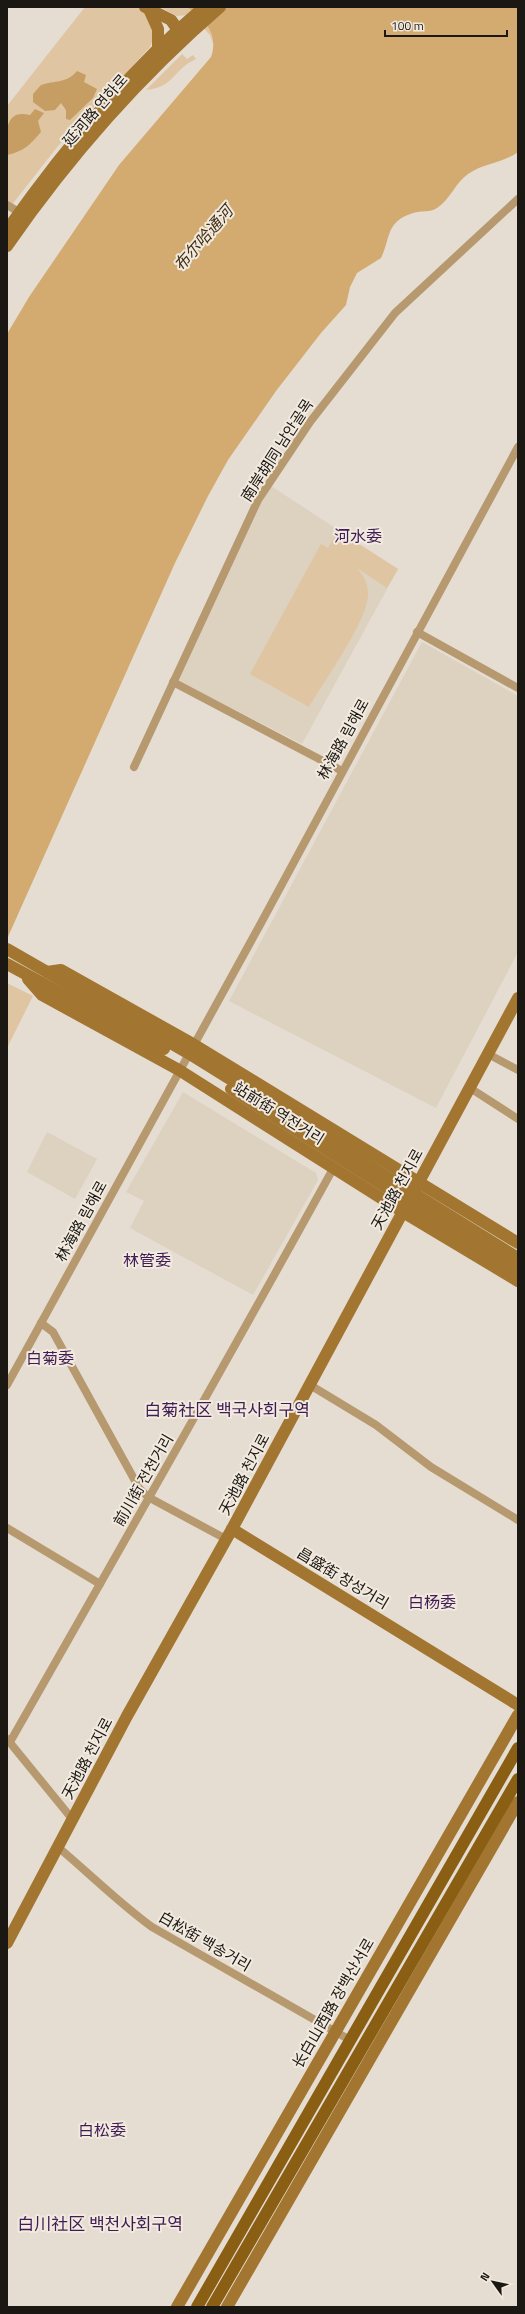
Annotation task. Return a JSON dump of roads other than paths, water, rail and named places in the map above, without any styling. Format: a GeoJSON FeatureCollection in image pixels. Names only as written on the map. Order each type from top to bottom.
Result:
{"type":"FeatureCollection","features":[{"type":"Feature","properties":{"kind":"main road"},"geometry":{"type":"LineString","coordinates":[[197,2307],[518,1748]]}},
{"type":"Feature","properties":{"kind":"main road"},"geometry":{"type":"LineString","coordinates":[[212,2307],[518,1779]]}},
{"type":"Feature","properties":{"kind":"street","name":"延河路 연하로"},"geometry":{"type":"LineString","coordinates":[[7,246],[50,187],[204,7]]}},
{"type":"Feature","properties":{"kind":"street","name":"延河路 연하로"},"geometry":{"type":"LineString","coordinates":[[7,230],[78,137],[158,47],[220,7]]}},
{"type":"Feature","properties":{"kind":"street"},"geometry":{"type":"LineString","coordinates":[[147,8],[171,20],[183,32]]}},
{"type":"Feature","properties":{"kind":"street"},"geometry":{"type":"LineString","coordinates":[[147,8],[158,29],[158,47]]}},
{"type":"Feature","properties":{"kind":"street","name":"南岸胡同 남안골목"},"geometry":{"type":"LineString","coordinates":[[134,767],[258,500],[310,422],[395,313],[518,199]]}},
{"type":"Feature","properties":{"kind":"street"},"geometry":{"type":"LineString","coordinates":[[7,205],[20,212]]}},
{"type":"Feature","properties":{"kind":"street","name":"林海路 림해로"},"geometry":{"type":"LineString","coordinates":[[7,1385],[261,923],[518,447]]}},
{"type":"Feature","properties":{"kind":"street"},"geometry":{"type":"LineString","coordinates":[[417,632],[518,688]]}},
{"type":"Feature","properties":{"kind":"street"},"geometry":{"type":"LineString","coordinates":[[173,682],[342,771]]}},
{"type":"Feature","properties":{"kind":"street","name":"站前街 역전거리"},"geometry":{"type":"LineString","coordinates":[[7,949],[186,1057],[411,1197],[518,1258]]}},
{"type":"Feature","properties":{"kind":"street","name":"站前街 역전거리"},"geometry":{"type":"LineString","coordinates":[[15,969],[186,1057],[334,1167],[411,1197],[518,1243]]}},
{"type":"Feature","properties":{"kind":"street","name":"天池路 천지로"},"geometry":{"type":"LineString","coordinates":[[7,1943],[135,1702],[229,1534],[518,998]]}},
{"type":"Feature","properties":{"kind":"street"},"geometry":{"type":"LineString","coordinates":[[488,1054],[518,1070]]}},
{"type":"Feature","properties":{"kind":"street"},"geometry":{"type":"LineString","coordinates":[[470,1088],[518,1119]]}},
{"type":"Feature","properties":{"kind":"street","name":"前川街 전천거리"},"geometry":{"type":"LineString","coordinates":[[8,1740],[100,1584],[148,1497],[194,1422],[334,1167]]}},
{"type":"Feature","properties":{"kind":"street","name":"站前街 역전거리"},"geometry":{"type":"LineString","coordinates":[[411,1197],[518,1271]]}},
{"type":"Feature","properties":{"kind":"street","name":"站前街 역전거리"},"geometry":{"type":"LineString","coordinates":[[411,1197],[518,1281]]}},
{"type":"Feature","properties":{"kind":"street"},"geometry":{"type":"LineString","coordinates":[[41,1323],[53,1332],[135,1483],[148,1497],[229,1534]]}},
{"type":"Feature","properties":{"kind":"street"},"geometry":{"type":"LineString","coordinates":[[310,1385],[376,1425],[431,1467],[518,1520]]}},
{"type":"Feature","properties":{"kind":"street"},"geometry":{"type":"LineString","coordinates":[[7,1528],[100,1584]]}},
{"type":"Feature","properties":{"kind":"street","name":"昌盛街 창성거리"},"geometry":{"type":"LineString","coordinates":[[229,1534],[518,1705]]}},
{"type":"Feature","properties":{"kind":"street","name":"长白山西路 장백산서로"},"geometry":{"type":"LineString","coordinates":[[177,2307],[518,1715]]}},
{"type":"Feature","properties":{"kind":"street"},"geometry":{"type":"LineString","coordinates":[[8,1740],[73,1820]]}},
{"type":"Feature","properties":{"kind":"street"},"geometry":{"type":"LineString","coordinates":[[227,2307],[518,1802]]}},
{"type":"Feature","properties":{"kind":"street","name":"白松街 백송거리"},"geometry":{"type":"LineString","coordinates":[[58,1848],[87,1871],[133,1914],[152,1927],[350,2040]]}},
{"type":"Feature","properties":{"kind":"water","name":"布尔哈通河"},"geometry":{"type":"Polygon","coordinates":[[[187,7],[518,7],[518,152],[506,159],[480,167],[468,174],[463,178],[446,201],[437,208],[413,213],[404,217],[393,226],[381,258],[357,273],[350,287],[346,305],[321,333],[276,391],[228,460],[208,496],[175,563],[7,939],[7,334],[29,297],[119,165],[211,57],[213,49],[212,34],[205,22],[187,7]]]}},
{"type":"Feature","properties":{"kind":"district","name":"河水委"},"geometry":{"type":"Point","coordinates":[358,536]}},
{"type":"Feature","properties":{"kind":"district","name":"林管委"},"geometry":{"type":"Point","coordinates":[147,1260]}},
{"type":"Feature","properties":{"kind":"district","name":"白菊委"},"geometry":{"type":"Point","coordinates":[50,1358]}},
{"type":"Feature","properties":{"kind":"district","name":"白菊社区 백국사회구역"},"geometry":{"type":"Point","coordinates":[227,1410]}},
{"type":"Feature","properties":{"kind":"district","name":"白杨委"},"geometry":{"type":"Point","coordinates":[432,1602]}},
{"type":"Feature","properties":{"kind":"district","name":"白松委"},"geometry":{"type":"Point","coordinates":[102,2130]}},
{"type":"Feature","properties":{"kind":"district","name":"白川社区 백천사회구역"},"geometry":{"type":"Point","coordinates":[100,2224]}}]}
